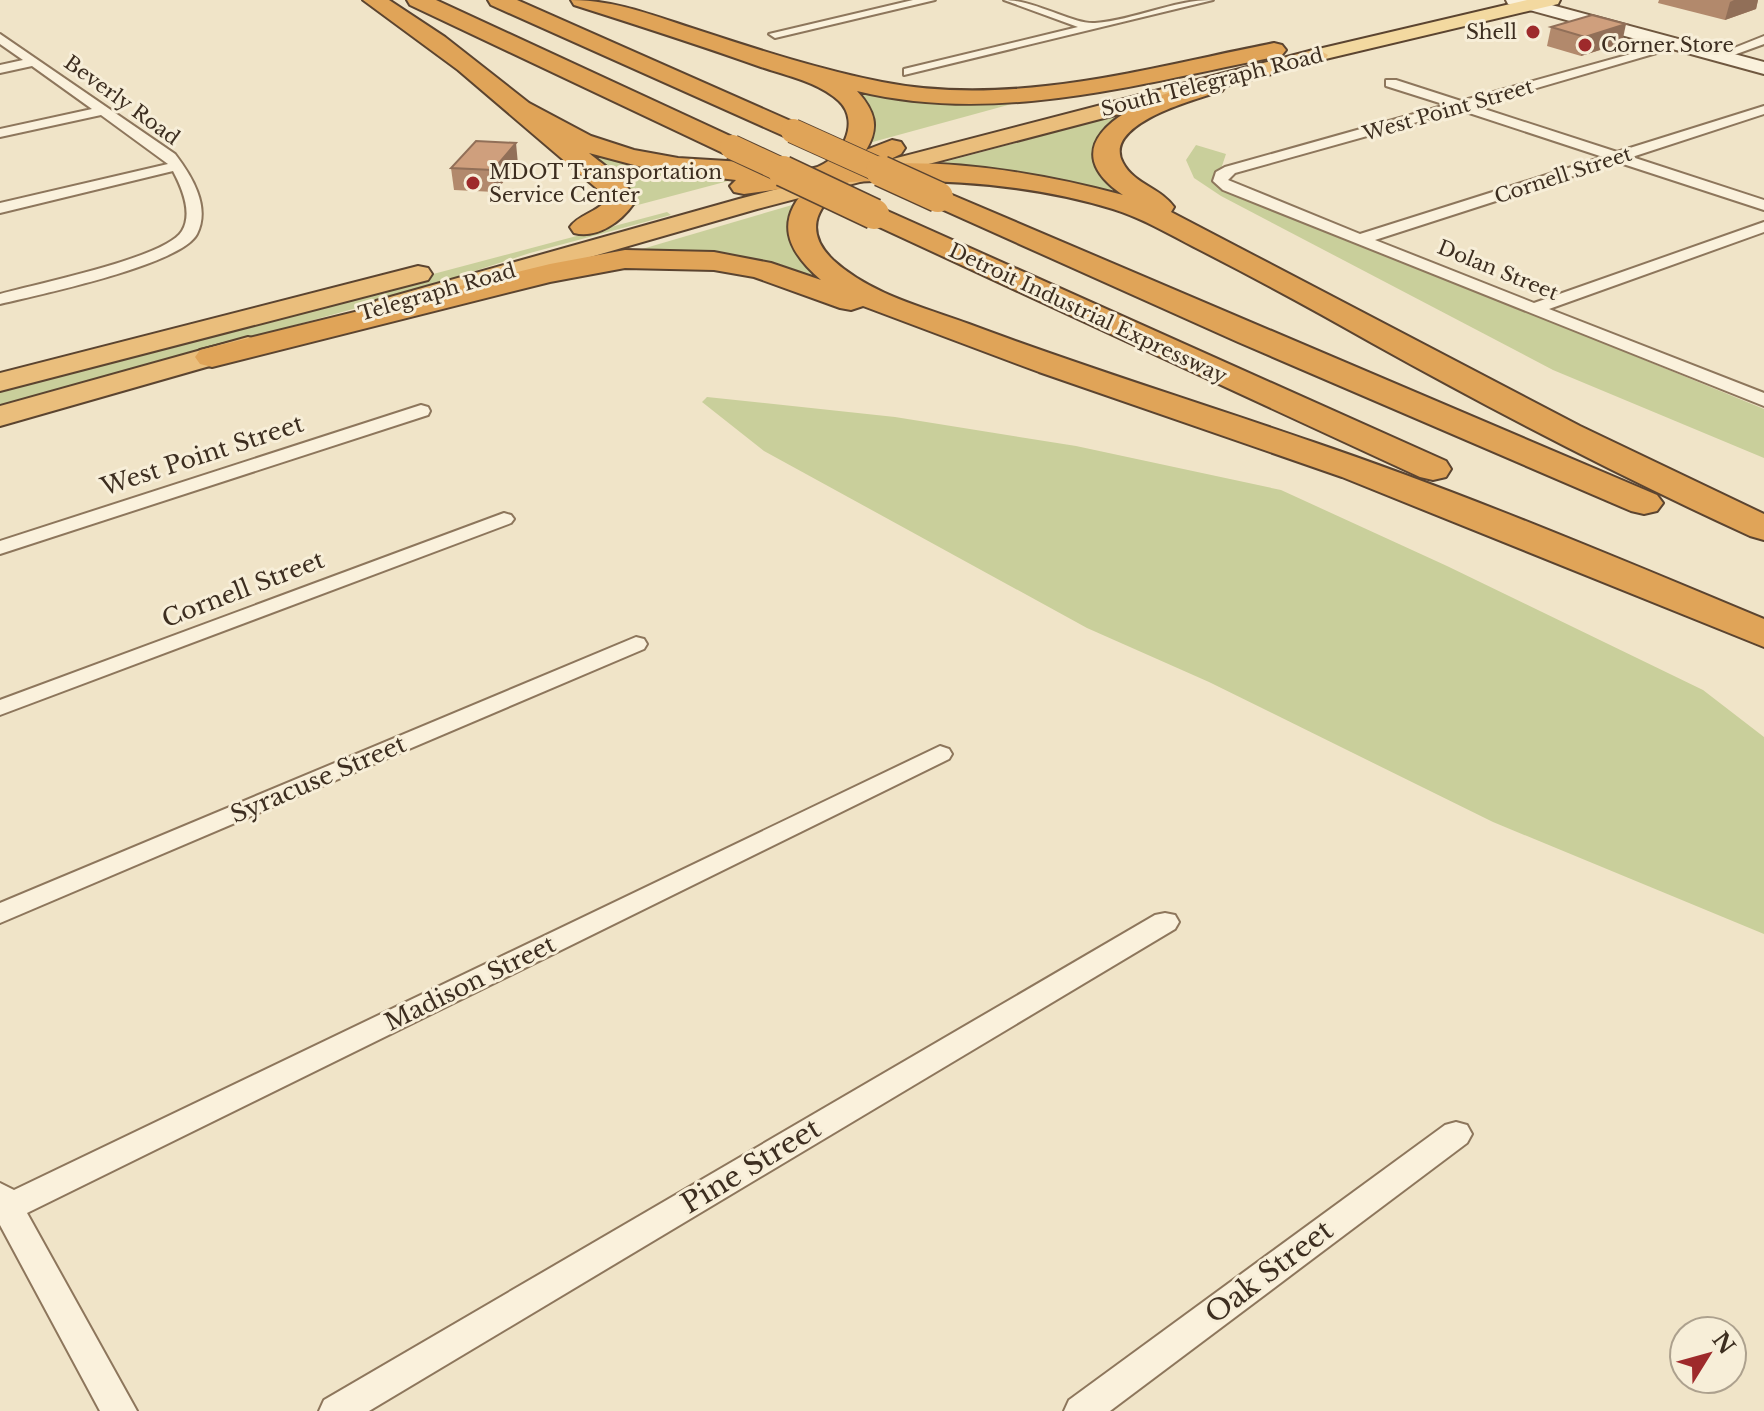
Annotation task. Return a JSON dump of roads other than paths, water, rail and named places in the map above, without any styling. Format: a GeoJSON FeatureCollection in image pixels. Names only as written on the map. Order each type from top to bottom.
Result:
{"type":"FeatureCollection","features":[{"type":"Feature","properties":{"kind":"highway"},"geometry":{"type":"LineString","coordinates":[[374,0],[425,31],[523,109],[620,197],[616,209],[584,227]]}},
{"type":"Feature","properties":{"kind":"highway","name":"Detroit Industrial Expressway"},"geometry":{"type":"LineString","coordinates":[[418,0],[1315,417],[1764,612]]}},
{"type":"Feature","properties":{"kind":"highway","name":"Detroit Industrial Expressway"},"geometry":{"type":"LineString","coordinates":[[499,0],[1249,335],[1764,553]]}},
{"type":"Feature","properties":{"kind":"highway"},"geometry":{"type":"LineString","coordinates":[[582,0],[866,86],[899,93],[965,98],[1058,92],[1295,52]]}},
{"type":"Feature","properties":{"kind":"highway"},"geometry":{"type":"LineString","coordinates":[[746,52],[808,75],[849,96],[859,107],[863,129],[857,147],[808,205],[802,220],[807,249],[845,283],[872,297],[986,342],[1378,478],[1764,634]]}},
{"type":"Feature","properties":{"kind":"highway"},"geometry":{"type":"LineString","coordinates":[[1250,262],[1128,186],[1105,157],[1105,145],[1111,131],[1141,110],[1295,52]]}},
{"type":"Feature","properties":{"kind":"highway","name":"South Telegraph Road"},"geometry":{"type":"LineString","coordinates":[[892,148],[1295,52]]}},
{"type":"Feature","properties":{"kind":"highway","name":"South Telegraph Road"},"geometry":{"type":"LineString","coordinates":[[918,159],[1295,52]]}},
{"type":"Feature","properties":{"kind":"highway"},"geometry":{"type":"LineString","coordinates":[[523,109],[579,140],[664,164],[723,170],[986,176],[1079,192],[1148,213],[1250,262],[1580,442],[1764,528]]}},
{"type":"Feature","properties":{"kind":"highway"},"geometry":{"type":"LineString","coordinates":[[770,199],[892,148]]}},
{"type":"Feature","properties":{"kind":"highway"},"geometry":{"type":"LineString","coordinates":[[744,186],[918,159]]}},
{"type":"Feature","properties":{"kind":"highway","name":"Telegraph Road"},"geometry":{"type":"LineString","coordinates":[[0,382],[744,186]]}},
{"type":"Feature","properties":{"kind":"highway","name":"Telegraph Road"},"geometry":{"type":"LineString","coordinates":[[0,416],[770,199]]}},
{"type":"Feature","properties":{"kind":"highway"},"geometry":{"type":"LineString","coordinates":[[212,357],[577,267],[625,259],[663,258],[714,261],[760,269],[907,320],[986,342]]}},
{"type":"Feature","properties":{"kind":"main road","name":"South Telegraph Road"},"geometry":{"type":"LineString","coordinates":[[1295,52],[1468,0]]}},
{"type":"Feature","properties":{"kind":"main road","name":"South Telegraph Road"},"geometry":{"type":"LineString","coordinates":[[1295,52],[1533,2]]}},
{"type":"Feature","properties":{"kind":"main road"},"geometry":{"type":"LineString","coordinates":[[1533,2],[1764,68]]}},
{"type":"Feature","properties":{"kind":"street"},"geometry":{"type":"LineString","coordinates":[[775,34],[929,0]]}},
{"type":"Feature","properties":{"kind":"street"},"geometry":{"type":"LineString","coordinates":[[1010,0],[1092,28]]}},
{"type":"Feature","properties":{"kind":"street"},"geometry":{"type":"LineString","coordinates":[[909,72],[1207,0]]}},
{"type":"Feature","properties":{"kind":"street","name":"Beverly Road"},"geometry":{"type":"LineString","coordinates":[[0,38],[163,152],[186,177],[191,195],[191,228],[182,242],[169,250],[136,263],[0,299]]}},
{"type":"Feature","properties":{"kind":"street"},"geometry":{"type":"LineString","coordinates":[[1720,56],[1764,40]]}},
{"type":"Feature","properties":{"kind":"street","name":"West Point Street"},"geometry":{"type":"LineString","coordinates":[[1220,178],[1230,170],[1678,45]]}},
{"type":"Feature","properties":{"kind":"street"},"geometry":{"type":"LineString","coordinates":[[0,69],[34,62]]}},
{"type":"Feature","properties":{"kind":"street"},"geometry":{"type":"LineString","coordinates":[[1391,83],[1764,205]]}},
{"type":"Feature","properties":{"kind":"street"},"geometry":{"type":"LineString","coordinates":[[0,133],[104,110]]}},
{"type":"Feature","properties":{"kind":"street","name":"Cornell Street"},"geometry":{"type":"LineString","coordinates":[[1361,239],[1764,110]]}},
{"type":"Feature","properties":{"kind":"street"},"geometry":{"type":"LineString","coordinates":[[0,208],[177,166]]}},
{"type":"Feature","properties":{"kind":"street","name":"Dolan Street"},"geometry":{"type":"LineString","coordinates":[[1220,178],[1228,187],[1762,398]]}},
{"type":"Feature","properties":{"kind":"street"},"geometry":{"type":"LineString","coordinates":[[1535,308],[1764,227]]}},
{"type":"Feature","properties":{"kind":"street","name":"West Point Street"},"geometry":{"type":"LineString","coordinates":[[0,548],[421,411]]}},
{"type":"Feature","properties":{"kind":"street","name":"Cornell Street"},"geometry":{"type":"LineString","coordinates":[[0,708],[504,519]]}},
{"type":"Feature","properties":{"kind":"street","name":"Syracuse Street"},"geometry":{"type":"LineString","coordinates":[[0,914],[636,644]]}},
{"type":"Feature","properties":{"kind":"street","name":"Madison Street"},"geometry":{"type":"LineString","coordinates":[[2,1204],[940,754]]}},
{"type":"Feature","properties":{"kind":"street","name":"Pine Street"},"geometry":{"type":"LineString","coordinates":[[337,1411],[1165,922]]}},
{"type":"Feature","properties":{"kind":"street","name":"Oak Street"},"geometry":{"type":"LineString","coordinates":[[1082,1411],[1456,1134]]}},
{"type":"Feature","properties":{"kind":"street"},"geometry":{"type":"LineString","coordinates":[[2,1204],[119,1411]]}},
{"type":"Feature","properties":{"kind":"place","name":"Shell"},"geometry":{"type":"Point","coordinates":[1533,32]}},
{"type":"Feature","properties":{"kind":"place","name":"Corner Store"},"geometry":{"type":"Point","coordinates":[1585,45]}},
{"type":"Feature","properties":{"kind":"place","name":"MDOT Transportation Service Center"},"geometry":{"type":"Point","coordinates":[473,183]}}]}
